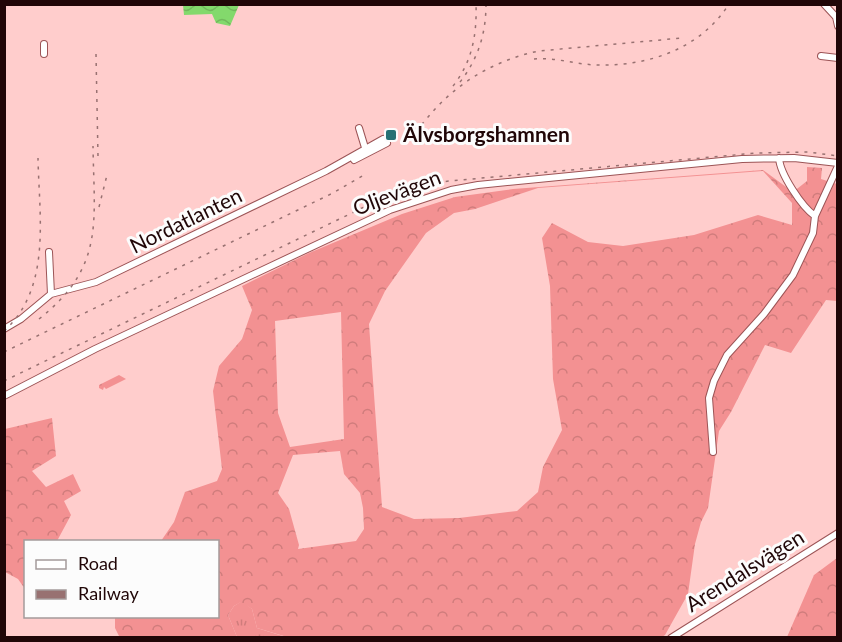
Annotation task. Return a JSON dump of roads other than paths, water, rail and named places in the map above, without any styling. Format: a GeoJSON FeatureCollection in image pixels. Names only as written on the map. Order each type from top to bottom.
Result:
{"type":"FeatureCollection","features":[{"type":"Feature","properties":{"kind":"street"},"geometry":{"type":"LineString","coordinates":[[824,4],[836,17],[837,26]]}},
{"type":"Feature","properties":{"kind":"street"},"geometry":{"type":"LineString","coordinates":[[44,44],[44,54]]}},
{"type":"Feature","properties":{"kind":"street"},"geometry":{"type":"LineString","coordinates":[[821,56],[837,58]]}},
{"type":"Feature","properties":{"kind":"street"},"geometry":{"type":"LineString","coordinates":[[361,127],[365,148]]}},
{"type":"Feature","properties":{"kind":"street","name":"Nordatlanten"},"geometry":{"type":"LineString","coordinates":[[4,329],[17,322],[51,294],[96,282],[326,171],[365,148],[385,141]]}},
{"type":"Feature","properties":{"kind":"street"},"geometry":{"type":"LineString","coordinates":[[779,158],[779,164],[795,193],[815,216]]}},
{"type":"Feature","properties":{"kind":"street","name":"Oljevägen"},"geometry":{"type":"LineString","coordinates":[[4,396],[95,349],[390,210],[427,196],[478,185],[742,159],[794,158],[837,166]]}},
{"type":"Feature","properties":{"kind":"street"},"geometry":{"type":"LineString","coordinates":[[713,452],[709,398],[714,381],[727,356],[764,314],[793,274],[813,233],[815,216],[837,166]]}},
{"type":"Feature","properties":{"kind":"street"},"geometry":{"type":"LineString","coordinates":[[49,252],[51,294]]}},
{"type":"Feature","properties":{"kind":"street","name":"Arendalsvägen"},"geometry":{"type":"LineString","coordinates":[[671,638],[837,533]]}},
{"type":"Feature","properties":{"kind":"water"},"geometry":{"type":"Polygon","coordinates":[[[183,4],[239,5],[230,26],[216,23],[212,14],[184,15],[183,4]]]}},
{"type":"Feature","properties":{"kind":"railway"},"geometry":{"type":"LineString","coordinates":[[453,86],[465,67],[472,48],[476,27],[476,4]]}},
{"type":"Feature","properties":{"kind":"railway"},"geometry":{"type":"LineString","coordinates":[[460,82],[480,46],[486,4]]}},
{"type":"Feature","properties":{"kind":"railway"},"geometry":{"type":"LineString","coordinates":[[534,59],[599,65],[655,58],[689,43],[704,32],[729,4]]}},
{"type":"Feature","properties":{"kind":"railway"},"geometry":{"type":"LineString","coordinates":[[410,138],[454,91],[476,75],[513,58],[539,51],[682,38]]}},
{"type":"Feature","properties":{"kind":"railway"},"geometry":{"type":"LineString","coordinates":[[96,54],[98,156]]}},
{"type":"Feature","properties":{"kind":"railway"},"geometry":{"type":"LineString","coordinates":[[39,319],[60,300],[75,281],[85,261],[94,220],[93,146]]}},
{"type":"Feature","properties":{"kind":"railway"},"geometry":{"type":"LineString","coordinates":[[4,381],[385,197],[407,189],[439,182],[756,153],[808,152],[838,156]]}},
{"type":"Feature","properties":{"kind":"railway"},"geometry":{"type":"LineString","coordinates":[[4,331],[19,314],[30,294],[36,273],[40,227],[38,158]]}},
{"type":"Feature","properties":{"kind":"railway"},"geometry":{"type":"LineString","coordinates":[[99,207],[107,175]]}},
{"type":"Feature","properties":{"kind":"railway"},"geometry":{"type":"LineString","coordinates":[[4,352],[333,193],[364,175]]}},
{"type":"Feature","properties":{"kind":"place","name":"Älvsborgshamnen"},"geometry":{"type":"Point","coordinates":[391,135]}}]}
